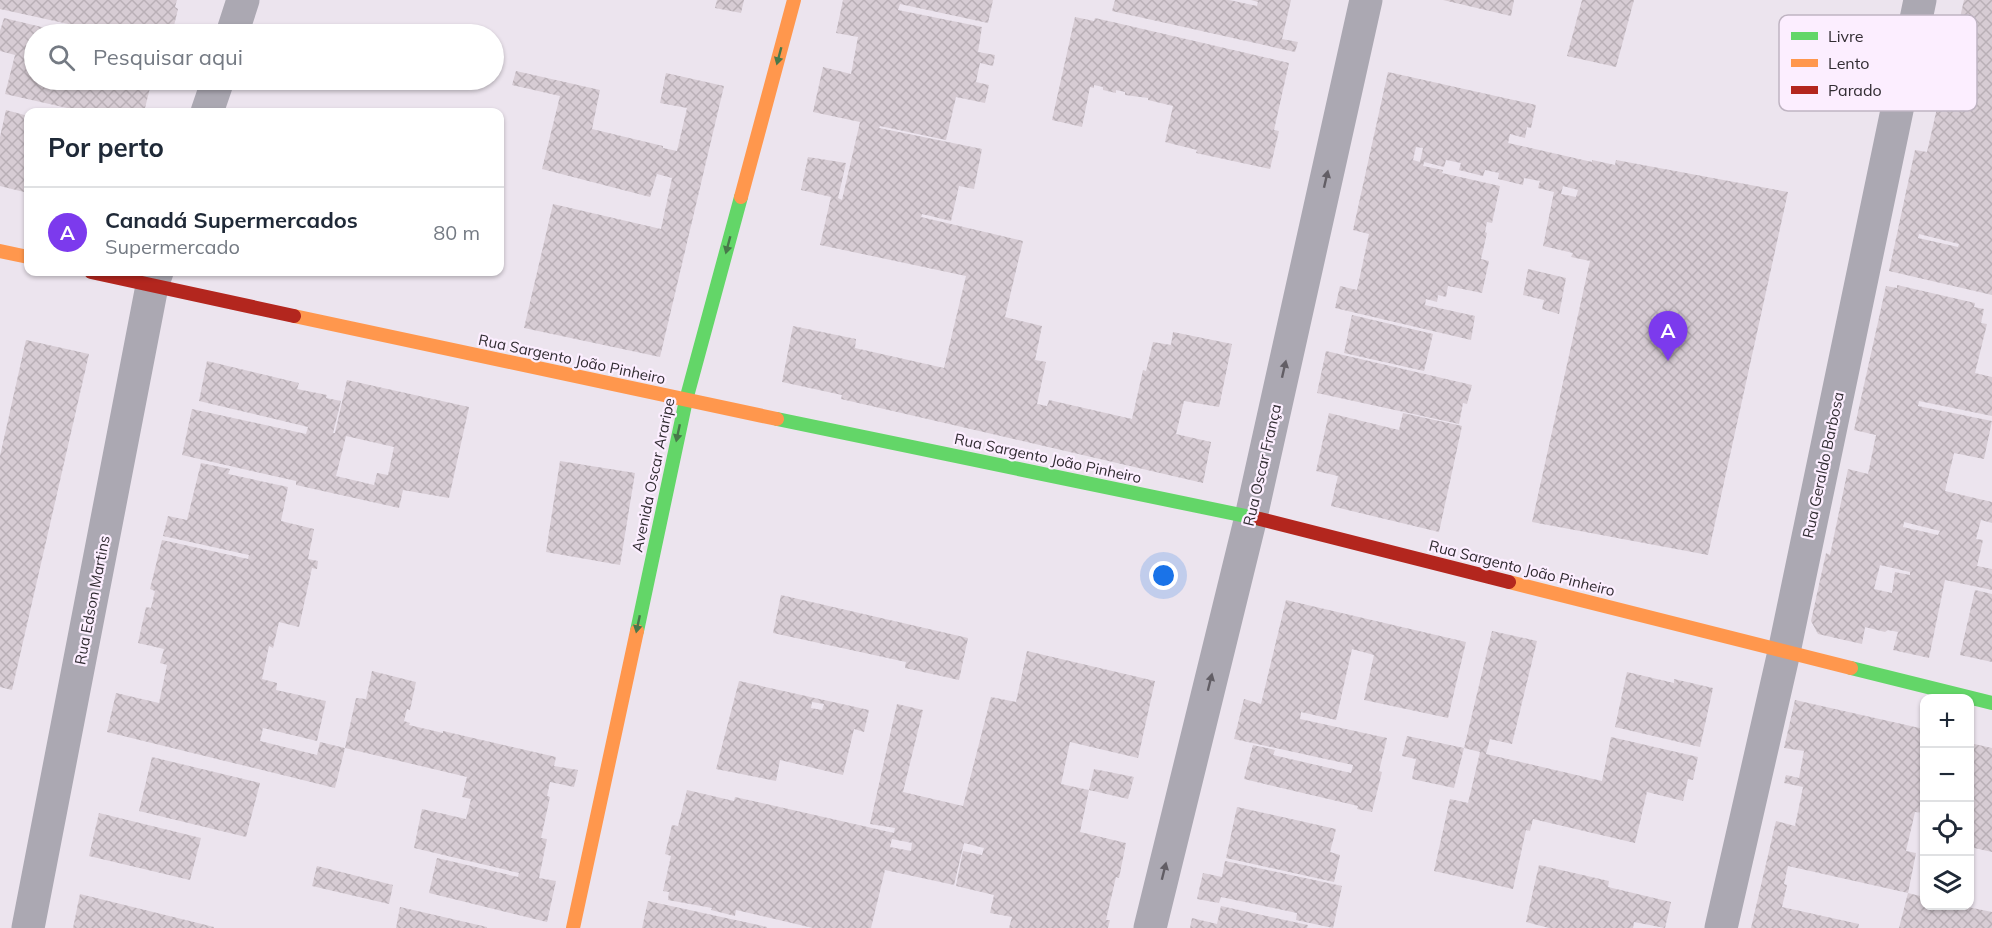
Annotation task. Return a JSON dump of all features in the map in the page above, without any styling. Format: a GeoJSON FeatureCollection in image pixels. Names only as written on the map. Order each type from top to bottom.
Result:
{"type":"FeatureCollection","features":[{"type":"Feature","properties":{"kind":"street"},"geometry":{"type":"LineString","coordinates":[[235,24],[243,0]]}},
{"type":"Feature","properties":{"kind":"street","name":"Avenida Oscar Araripe"},"geometry":{"type":"LineString","coordinates":[[573,928],[686,400],[794,0]]}},
{"type":"Feature","properties":{"kind":"street","name":"Rua Oscar França"},"geometry":{"type":"LineString","coordinates":[[1150,928],[1251,517],[1366,0]]}},
{"type":"Feature","properties":{"kind":"street","name":"Rua Geraldo Barbosa"},"geometry":{"type":"LineString","coordinates":[[1917,15],[1920,0]]}},
{"type":"Feature","properties":{"kind":"street"},"geometry":{"type":"LineString","coordinates":[[208,108],[215,90]]}},
{"type":"Feature","properties":{"kind":"street","name":"Rua Geraldo Barbosa"},"geometry":{"type":"LineString","coordinates":[[1720,928],[1784,652],[1897,111]]}},
{"type":"Feature","properties":{"kind":"street"},"geometry":{"type":"LineString","coordinates":[[0,251],[24,256]]}},
{"type":"Feature","properties":{"kind":"street","name":"Rua Sargento João Pinheiro"},"geometry":{"type":"LineString","coordinates":[[128,276],[155,279],[686,400],[1251,517],[1992,703]]}},
{"type":"Feature","properties":{"kind":"street","name":"Rua Edson Martins"},"geometry":{"type":"LineString","coordinates":[[28,928],[155,279]]}},
{"type":"Feature","properties":{"kind":"building"},"geometry":{"type":"Polygon","coordinates":[[[0,0],[177,0],[175,7],[178,9],[174,24],[68,24],[0,9],[0,0]]]}},
{"type":"Feature","properties":{"kind":"building"},"geometry":{"type":"Polygon","coordinates":[[[717,0],[744,0],[741,13],[715,8],[717,0]]]}},
{"type":"Feature","properties":{"kind":"building"},"geometry":{"type":"Polygon","coordinates":[[[843,0],[993,0],[988,23],[900,4],[898,10],[982,27],[978,52],[995,55],[993,66],[980,63],[976,82],[989,85],[985,103],[956,97],[946,140],[880,126],[879,128],[982,149],[974,189],[959,186],[951,221],[922,214],[921,217],[1023,241],[1005,317],[1042,326],[1035,360],[1046,362],[1037,404],[1047,406],[1049,400],[1132,419],[1143,370],[1146,371],[1153,342],[1171,345],[1173,332],[1232,344],[1219,407],[1184,401],[1176,434],[1211,442],[1203,483],[841,399],[842,395],[782,382],[793,326],[856,339],[855,348],[944,368],[966,276],[820,245],[831,197],[801,190],[808,157],[846,163],[838,198],[842,200],[860,122],[813,112],[823,67],[851,74],[858,37],[836,33],[843,0]]]}},
{"type":"Feature","properties":{"kind":"building"},"geometry":{"type":"Polygon","coordinates":[[[1115,0],[1229,0],[1257,6],[1258,2],[1251,0],[1291,0],[1282,39],[1298,42],[1295,52],[1112,11],[1115,0]]]}},
{"type":"Feature","properties":{"kind":"building"},"geometry":{"type":"Polygon","coordinates":[[[1443,0],[1514,0],[1511,16],[1443,0]]]}},
{"type":"Feature","properties":{"kind":"building"},"geometry":{"type":"Polygon","coordinates":[[[1582,0],[1634,0],[1616,67],[1567,56],[1582,0]]]}},
{"type":"Feature","properties":{"kind":"building"},"geometry":{"type":"Polygon","coordinates":[[[1964,0],[1992,0],[1992,295],[1889,271],[1915,150],[1927,152],[1936,111],[1977,111],[1977,15],[1961,15],[1964,0]],[[1919,234],[1918,238],[1958,247],[1959,244],[1919,234]]]}},
{"type":"Feature","properties":{"kind":"building"},"geometry":{"type":"Polygon","coordinates":[[[1075,17],[1094,21],[1095,18],[1289,63],[1274,130],[1279,131],[1270,169],[1196,153],[1197,150],[1165,142],[1173,106],[1148,100],[1148,98],[1125,95],[1125,92],[1116,90],[1116,93],[1103,90],[1103,87],[1094,85],[1094,88],[1090,87],[1082,127],[1052,120],[1075,17]]]}},
{"type":"Feature","properties":{"kind":"building"},"geometry":{"type":"Polygon","coordinates":[[[4,18],[29,24],[24,24],[24,90],[150,90],[145,108],[67,108],[5,94],[15,55],[0,51],[0,31],[4,18]]]}},
{"type":"Feature","properties":{"kind":"building"},"geometry":{"type":"Polygon","coordinates":[[[516,71],[600,90],[592,129],[677,151],[687,108],[660,103],[666,73],[724,86],[660,357],[524,328],[553,204],[661,229],[672,178],[657,174],[650,197],[542,169],[560,96],[512,85],[516,71]]]}},
{"type":"Feature","properties":{"kind":"building"},"geometry":{"type":"Polygon","coordinates":[[[1388,72],[1536,105],[1531,128],[1527,127],[1525,138],[1510,134],[1508,143],[1592,162],[1592,160],[1615,165],[1616,160],[1788,192],[1708,555],[1532,522],[1590,261],[1571,257],[1573,253],[1543,246],[1554,192],[1538,188],[1540,181],[1524,178],[1523,185],[1498,179],[1499,173],[1485,170],[1483,176],[1459,170],[1461,163],[1446,160],[1444,167],[1424,162],[1423,166],[1443,170],[1442,173],[1500,186],[1492,223],[1487,222],[1485,232],[1487,233],[1481,259],[1489,261],[1482,293],[1448,286],[1446,297],[1438,295],[1437,302],[1426,299],[1425,305],[1475,316],[1471,340],[1335,308],[1340,286],[1357,290],[1369,234],[1353,230],[1388,72]],[[1416,147],[1413,160],[1420,162],[1423,148],[1416,147]],[[1563,186],[1561,194],[1576,197],[1578,190],[1563,186]]]}},
{"type":"Feature","properties":{"kind":"building"},"geometry":{"type":"Polygon","coordinates":[[[6,110],[24,115],[24,192],[0,186],[0,137],[6,110]]]}},
{"type":"Feature","properties":{"kind":"building"},"geometry":{"type":"Polygon","coordinates":[[[1528,269],[1566,278],[1559,314],[1542,309],[1544,300],[1523,295],[1528,269]]]}},
{"type":"Feature","properties":{"kind":"building"},"geometry":{"type":"Polygon","coordinates":[[[1897,285],[1975,303],[1974,307],[1984,309],[1981,323],[1987,324],[1975,373],[1992,377],[1992,416],[1919,401],[1918,406],[1992,421],[1984,459],[1954,453],[1945,491],[1992,502],[1992,523],[1981,520],[1976,539],[1983,540],[1977,566],[1992,569],[1992,590],[1945,580],[1929,658],[1893,650],[1898,632],[1888,630],[1885,632],[1865,627],[1862,644],[1818,634],[1811,621],[1826,553],[1830,555],[1848,469],[1868,474],[1876,435],[1854,430],[1886,286],[1897,288],[1897,285]],[[1904,522],[1903,527],[1938,535],[1940,531],[1904,522]],[[1880,565],[1874,589],[1892,593],[1895,572],[1910,575],[1910,572],[1880,565]]]}},
{"type":"Feature","properties":{"kind":"building"},"geometry":{"type":"Polygon","coordinates":[[[1352,315],[1433,334],[1424,371],[1344,353],[1352,315]]]}},
{"type":"Feature","properties":{"kind":"building"},"geometry":{"type":"Polygon","coordinates":[[[26,340],[89,354],[12,690],[0,687],[0,456],[26,340]]]}},
{"type":"Feature","properties":{"kind":"building"},"geometry":{"type":"Polygon","coordinates":[[[1326,351],[1472,385],[1467,404],[1463,403],[1459,424],[1317,393],[1326,351]]]}},
{"type":"Feature","properties":{"kind":"building"},"geometry":{"type":"Polygon","coordinates":[[[207,361],[299,383],[297,389],[327,395],[326,398],[341,401],[333,433],[335,433],[347,380],[469,407],[449,498],[403,490],[399,508],[296,485],[296,481],[182,455],[192,409],[306,434],[308,427],[199,401],[207,361]],[[346,436],[336,476],[374,485],[377,473],[388,475],[394,447],[346,436]]]}},
{"type":"Feature","properties":{"kind":"building"},"geometry":{"type":"Polygon","coordinates":[[[1329,413],[1399,430],[1403,413],[1462,426],[1439,532],[1331,506],[1338,476],[1316,471],[1329,413]]]}},
{"type":"Feature","properties":{"kind":"building"},"geometry":{"type":"Polygon","coordinates":[[[560,461],[635,473],[620,565],[546,552],[560,461]]]}},
{"type":"Feature","properties":{"kind":"building"},"geometry":{"type":"Polygon","coordinates":[[[201,463],[230,469],[228,474],[288,487],[281,521],[314,529],[308,559],[318,561],[317,569],[312,568],[299,627],[279,622],[273,648],[269,646],[262,679],[277,683],[276,690],[326,701],[317,741],[263,728],[260,741],[317,755],[320,742],[345,748],[335,788],[107,732],[116,693],[159,703],[167,665],[160,663],[164,649],[138,643],[146,607],[151,608],[155,591],[150,589],[162,540],[248,559],[249,555],[163,536],[168,516],[187,520],[201,463]]]}},
{"type":"Feature","properties":{"kind":"building"},"geometry":{"type":"Polygon","coordinates":[[[1975,590],[1992,594],[1992,662],[1960,655],[1975,590]]]}},
{"type":"Feature","properties":{"kind":"building"},"geometry":{"type":"Polygon","coordinates":[[[781,595],[968,638],[959,680],[905,668],[906,662],[773,633],[781,595]]]}},
{"type":"Feature","properties":{"kind":"building"},"geometry":{"type":"Polygon","coordinates":[[[1286,600],[1466,642],[1448,718],[1364,700],[1374,655],[1352,649],[1336,720],[1301,712],[1300,719],[1387,738],[1379,771],[1382,772],[1372,812],[1357,809],[1358,806],[1244,779],[1253,745],[1275,750],[1273,755],[1351,773],[1353,765],[1234,739],[1244,699],[1261,704],[1286,600]]]}},
{"type":"Feature","properties":{"kind":"building"},"geometry":{"type":"Polygon","coordinates":[[[1492,631],[1537,641],[1512,744],[1490,739],[1486,754],[1602,781],[1611,737],[1698,757],[1693,780],[1688,779],[1683,801],[1647,792],[1635,843],[1533,819],[1530,831],[1526,830],[1513,889],[1434,871],[1450,799],[1468,803],[1480,752],[1464,748],[1492,631]]]}},
{"type":"Feature","properties":{"kind":"building"},"geometry":{"type":"Polygon","coordinates":[[[1027,651],[1155,681],[1138,758],[1070,742],[1061,784],[1089,790],[1080,832],[1126,843],[1119,878],[1116,877],[1106,920],[1110,920],[1108,928],[1009,928],[1012,917],[990,913],[994,895],[956,886],[963,851],[982,855],[984,848],[964,843],[954,885],[885,870],[871,928],[813,928],[736,910],[735,916],[711,910],[712,908],[668,900],[669,892],[663,891],[671,856],[665,854],[672,825],[678,826],[687,790],[734,801],[735,797],[894,833],[895,828],[870,824],[897,704],[923,710],[903,792],[963,806],[991,697],[1016,702],[1027,651]],[[892,839],[890,847],[911,851],[912,843],[892,839]]]}},
{"type":"Feature","properties":{"kind":"building"},"geometry":{"type":"Polygon","coordinates":[[[372,671],[416,682],[410,710],[407,709],[404,721],[410,723],[409,725],[556,757],[554,766],[578,770],[574,787],[550,782],[547,796],[550,797],[541,838],[547,839],[539,878],[556,881],[547,922],[429,893],[437,858],[518,877],[519,873],[414,848],[422,809],[466,819],[471,799],[462,797],[467,777],[345,748],[356,698],[366,699],[372,671]]]}},
{"type":"Feature","properties":{"kind":"building"},"geometry":{"type":"Polygon","coordinates":[[[1627,672],[1674,683],[1674,679],[1713,688],[1700,747],[1615,727],[1627,672]]]}},
{"type":"Feature","properties":{"kind":"building"},"geometry":{"type":"Polygon","coordinates":[[[739,681],[869,710],[864,732],[854,729],[843,775],[780,760],[776,781],[716,769],[739,681]],[[812,702],[811,708],[822,710],[824,704],[812,702]]]}},
{"type":"Feature","properties":{"kind":"building"},"geometry":{"type":"Polygon","coordinates":[[[1795,700],[1920,728],[1920,813],[1915,812],[1906,851],[1916,853],[1908,893],[1788,866],[1782,907],[1859,924],[1858,928],[1751,928],[1776,821],[1795,826],[1803,787],[1784,783],[1786,775],[1799,778],[1804,751],[1784,748],[1795,700]]]}},
{"type":"Feature","properties":{"kind":"building"},"geometry":{"type":"Polygon","coordinates":[[[1407,736],[1464,748],[1454,788],[1412,779],[1416,759],[1402,756],[1407,736]]]}},
{"type":"Feature","properties":{"kind":"building"},"geometry":{"type":"Polygon","coordinates":[[[1974,744],[1992,748],[1992,852],[1974,848],[1974,744]]]}},
{"type":"Feature","properties":{"kind":"building"},"geometry":{"type":"Polygon","coordinates":[[[152,757],[260,783],[246,837],[139,811],[152,757]]]}},
{"type":"Feature","properties":{"kind":"building"},"geometry":{"type":"Polygon","coordinates":[[[1094,769],[1134,777],[1128,799],[1089,790],[1094,769]]]}},
{"type":"Feature","properties":{"kind":"building"},"geometry":{"type":"Polygon","coordinates":[[[1237,807],[1336,829],[1330,852],[1340,855],[1334,882],[1226,858],[1237,807]]]}},
{"type":"Feature","properties":{"kind":"building"},"geometry":{"type":"Polygon","coordinates":[[[99,813],[201,838],[190,880],[89,856],[99,813]]]}},
{"type":"Feature","properties":{"kind":"building"},"geometry":{"type":"Polygon","coordinates":[[[1225,861],[1342,886],[1333,928],[1296,920],[1297,913],[1221,897],[1219,903],[1197,899],[1203,873],[1222,877],[1225,861]]]}},
{"type":"Feature","properties":{"kind":"building"},"geometry":{"type":"Polygon","coordinates":[[[1539,865],[1609,881],[1608,887],[1671,902],[1665,928],[1634,922],[1633,928],[1549,928],[1526,922],[1539,865]]]}},
{"type":"Feature","properties":{"kind":"building"},"geometry":{"type":"Polygon","coordinates":[[[317,866],[393,885],[389,904],[312,886],[317,866]]]}},
{"type":"Feature","properties":{"kind":"building"},"geometry":{"type":"Polygon","coordinates":[[[1908,893],[1920,896],[1920,910],[1974,908],[1992,912],[1992,928],[1899,928],[1908,893]]]}},
{"type":"Feature","properties":{"kind":"building"},"geometry":{"type":"Polygon","coordinates":[[[80,894],[214,927],[214,928],[73,928],[80,894]]]}},
{"type":"Feature","properties":{"kind":"building"},"geometry":{"type":"Polygon","coordinates":[[[648,901],[767,927],[767,928],[642,928],[648,901]]]}},
{"type":"Feature","properties":{"kind":"building"},"geometry":{"type":"Polygon","coordinates":[[[1221,906],[1308,925],[1307,928],[1190,928],[1192,918],[1217,924],[1221,906]]]}},
{"type":"Feature","properties":{"kind":"building"},"geometry":{"type":"Polygon","coordinates":[[[400,907],[487,927],[487,928],[396,928],[400,907]]]}},
{"type":"Feature","properties":{"kind":"traffic: fast"},"geometry":{"type":"LineString","coordinates":[[637,631],[686,400],[741,197]]}},
{"type":"Feature","properties":{"kind":"traffic: fast"},"geometry":{"type":"LineString","coordinates":[[777,419],[1260,519]]}},
{"type":"Feature","properties":{"kind":"traffic: fast"},"geometry":{"type":"LineString","coordinates":[[1851,668],[1992,703]]}},
{"type":"Feature","properties":{"kind":"traffic: slow"},"geometry":{"type":"LineString","coordinates":[[741,197],[794,0]]}},
{"type":"Feature","properties":{"kind":"traffic: slow"},"geometry":{"type":"LineString","coordinates":[[0,251],[24,256]]}},
{"type":"Feature","properties":{"kind":"traffic: slow"},"geometry":{"type":"LineString","coordinates":[[294,316],[777,419]]}},
{"type":"Feature","properties":{"kind":"traffic: slow"},"geometry":{"type":"LineString","coordinates":[[1509,582],[1851,668]]}},
{"type":"Feature","properties":{"kind":"traffic: slow"},"geometry":{"type":"LineString","coordinates":[[573,928],[637,631]]}},
{"type":"Feature","properties":{"kind":"traffic: jam"},"geometry":{"type":"LineString","coordinates":[[109,276],[294,316]]}},
{"type":"Feature","properties":{"kind":"traffic: jam"},"geometry":{"type":"LineString","coordinates":[[1260,519],[1509,582]]}},
{"type":"Feature","properties":{"kind":"place","name":"Canadá Supermercados"},"geometry":{"type":"Point","coordinates":[1668,361]}}]}
